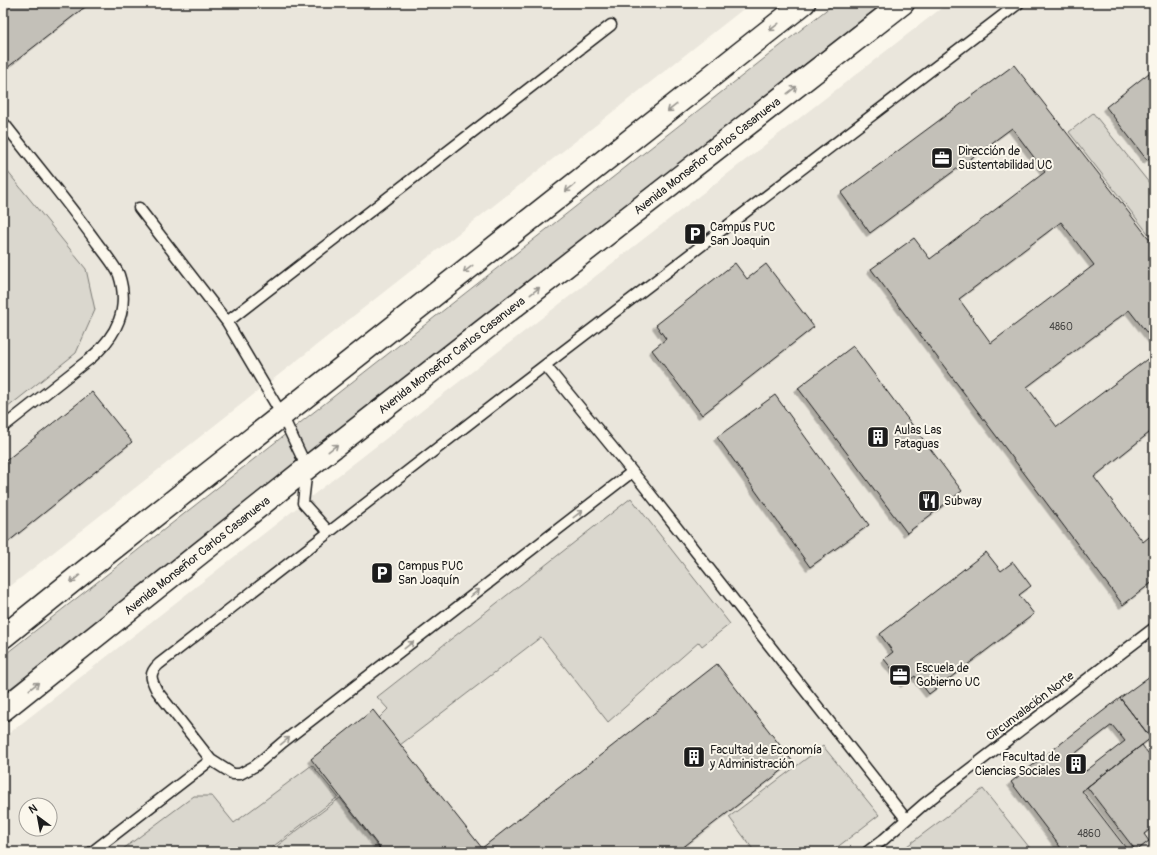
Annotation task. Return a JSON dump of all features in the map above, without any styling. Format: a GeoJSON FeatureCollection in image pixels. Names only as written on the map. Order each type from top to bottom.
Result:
{"type":"FeatureCollection","features":[{"type":"Feature","properties":{"kind":"main road"},"geometry":{"type":"LineString","coordinates":[[3,637],[804,3]]}},
{"type":"Feature","properties":{"kind":"main road","name":"Avenida Monseñor Carlos Casanueva"},"geometry":{"type":"LineString","coordinates":[[3,710],[307,468],[903,3]]}},
{"type":"Feature","properties":{"kind":"lane"},"geometry":{"type":"LineString","coordinates":[[632,472],[246,772],[233,774],[211,760],[157,691],[151,678],[154,669],[329,532],[1019,3]]}},
{"type":"Feature","properties":{"kind":"lane"},"geometry":{"type":"LineString","coordinates":[[227,322],[611,26]]}},
{"type":"Feature","properties":{"kind":"lane"},"geometry":{"type":"LineString","coordinates":[[3,122],[86,228],[119,274],[123,298],[122,310],[118,322],[112,336],[103,347],[3,427]]}},
{"type":"Feature","properties":{"kind":"lane"},"geometry":{"type":"LineString","coordinates":[[140,208],[227,322],[282,415],[307,468],[303,503],[329,532]]}},
{"type":"Feature","properties":{"kind":"lane"},"geometry":{"type":"LineString","coordinates":[[546,365],[906,819]]}},
{"type":"Feature","properties":{"kind":"lane","name":"Circunvalación Norte"},"geometry":{"type":"LineString","coordinates":[[867,852],[924,804],[1154,628]]}},
{"type":"Feature","properties":{"kind":"lane"},"geometry":{"type":"LineString","coordinates":[[92,852],[211,760]]}},
{"type":"Feature","properties":{"kind":"shaded area"},"geometry":{"type":"Polygon","coordinates":[[[3,3],[751,3],[3,592],[3,3]]]}},
{"type":"Feature","properties":{"kind":"shaded area"},"geometry":{"type":"Polygon","coordinates":[[[835,3],[883,3],[3,694],[3,656],[835,3]]]}},
{"type":"Feature","properties":{"kind":"shaded area"},"geometry":{"type":"Polygon","coordinates":[[[948,3],[1154,3],[1154,852],[3,852],[3,738],[308,499],[948,3]]]}},
{"type":"Feature","properties":{"kind":"shaded area"},"geometry":{"type":"Polygon","coordinates":[[[1093,113],[1154,189],[1154,241],[1069,132],[1093,113]]]}},
{"type":"Feature","properties":{"kind":"shaded area"},"geometry":{"type":"Polygon","coordinates":[[[3,166],[86,269],[95,310],[76,353],[3,411],[3,166]]]}},
{"type":"Feature","properties":{"kind":"shaded area"},"geometry":{"type":"Polygon","coordinates":[[[631,498],[730,624],[702,646],[699,642],[608,722],[541,637],[400,745],[379,718],[388,709],[377,697],[631,498]]]}},
{"type":"Feature","properties":{"kind":"shaded area"},"geometry":{"type":"Polygon","coordinates":[[[823,746],[879,815],[831,852],[755,852],[729,817],[823,746]]]}},
{"type":"Feature","properties":{"kind":"shaded area"},"geometry":{"type":"Polygon","coordinates":[[[312,765],[338,797],[266,852],[119,852],[194,796],[212,796],[234,823],[312,765]]]}},
{"type":"Feature","properties":{"kind":"shaded area"},"geometry":{"type":"Polygon","coordinates":[[[983,789],[1033,852],[899,852],[983,789]]]}},
{"type":"Feature","properties":{"kind":"shaded area"},"geometry":{"type":"Polygon","coordinates":[[[340,798],[382,852],[269,852],[340,798]]]}},
{"type":"Feature","properties":{"kind":"building"},"geometry":{"type":"Polygon","coordinates":[[[3,3],[90,3],[3,71],[3,3]]]}},
{"type":"Feature","properties":{"kind":"building"},"geometry":{"type":"Polygon","coordinates":[[[1014,65],[1154,245],[1154,342],[1129,310],[1027,387],[1057,427],[1154,354],[1154,429],[1094,477],[1143,542],[1154,533],[1154,581],[1123,605],[871,269],[914,238],[930,259],[1045,172],[1012,128],[870,233],[841,193],[1014,65]],[[1061,222],[959,299],[991,343],[1094,265],[1061,222]]]}},
{"type":"Feature","properties":{"kind":"building"},"geometry":{"type":"Polygon","coordinates":[[[1154,69],[1154,155],[1147,160],[1106,107],[1154,69]]]}},
{"type":"Feature","properties":{"kind":"building"},"geometry":{"type":"Polygon","coordinates":[[[735,263],[747,279],[766,264],[814,327],[702,415],[652,350],[666,339],[656,325],[735,263]]]}},
{"type":"Feature","properties":{"kind":"building","name":"Aulas Las Pataguas"},"geometry":{"type":"Polygon","coordinates":[[[853,346],[962,491],[907,533],[798,388],[853,346]]]}},
{"type":"Feature","properties":{"kind":"building"},"geometry":{"type":"Polygon","coordinates":[[[92,392],[132,442],[3,546],[3,463],[92,392]]]}},
{"type":"Feature","properties":{"kind":"building"},"geometry":{"type":"Polygon","coordinates":[[[775,395],[869,525],[810,567],[717,437],[775,395]]]}},
{"type":"Feature","properties":{"kind":"building"},"geometry":{"type":"Polygon","coordinates":[[[986,552],[1001,571],[1013,562],[1031,586],[1019,595],[1034,614],[929,694],[915,676],[904,684],[884,659],[893,652],[880,634],[986,552]]]}},
{"type":"Feature","properties":{"kind":"building","name":"Facultad de Economía y Administración"},"geometry":{"type":"Polygon","coordinates":[[[717,664],[793,762],[677,852],[383,852],[311,759],[373,710],[482,848],[717,664]]]}},
{"type":"Feature","properties":{"kind":"building"},"geometry":{"type":"Polygon","coordinates":[[[1154,673],[1154,742],[1120,698],[1154,673]]]}},
{"type":"Feature","properties":{"kind":"building","name":"Facultad de Ciencias Sociales"},"geometry":{"type":"Polygon","coordinates":[[[1120,698],[1151,738],[1082,791],[1129,852],[1064,852],[1011,782],[1120,698]]]}},
{"type":"Feature","properties":{"kind":"building"},"geometry":{"type":"Polygon","coordinates":[[[1112,725],[1125,741],[1086,771],[1073,755],[1112,725]]]}},
{"type":"Feature","properties":{"kind":"building"},"geometry":{"type":"Polygon","coordinates":[[[1142,745],[1154,761],[1154,826],[1144,834],[1149,841],[1136,851],[1087,787],[1142,745]]]}},
{"type":"Feature","properties":{"kind":"place","name":"Dirección de Sustentabilidad UC"},"geometry":{"type":"Point","coordinates":[942,158]}},
{"type":"Feature","properties":{"kind":"place","name":"Campus PUC San Joaquin"},"geometry":{"type":"Point","coordinates":[695,234]}},
{"type":"Feature","properties":{"kind":"place","name":"Aulas Las Pataguas"},"geometry":{"type":"Point","coordinates":[878,437]}},
{"type":"Feature","properties":{"kind":"place","name":"Subway"},"geometry":{"type":"Point","coordinates":[929,501]}},
{"type":"Feature","properties":{"kind":"place","name":"Campus PUC San Joaquín"},"geometry":{"type":"Point","coordinates":[382,573]}},
{"type":"Feature","properties":{"kind":"place","name":"Escuela de Gobierno UC"},"geometry":{"type":"Point","coordinates":[900,675]}},
{"type":"Feature","properties":{"kind":"place","name":"Facultad de Economía y Administración"},"geometry":{"type":"Point","coordinates":[694,757]}},
{"type":"Feature","properties":{"kind":"place","name":"Facultad de Ciencias Sociales"},"geometry":{"type":"Point","coordinates":[1076,764]}}]}
